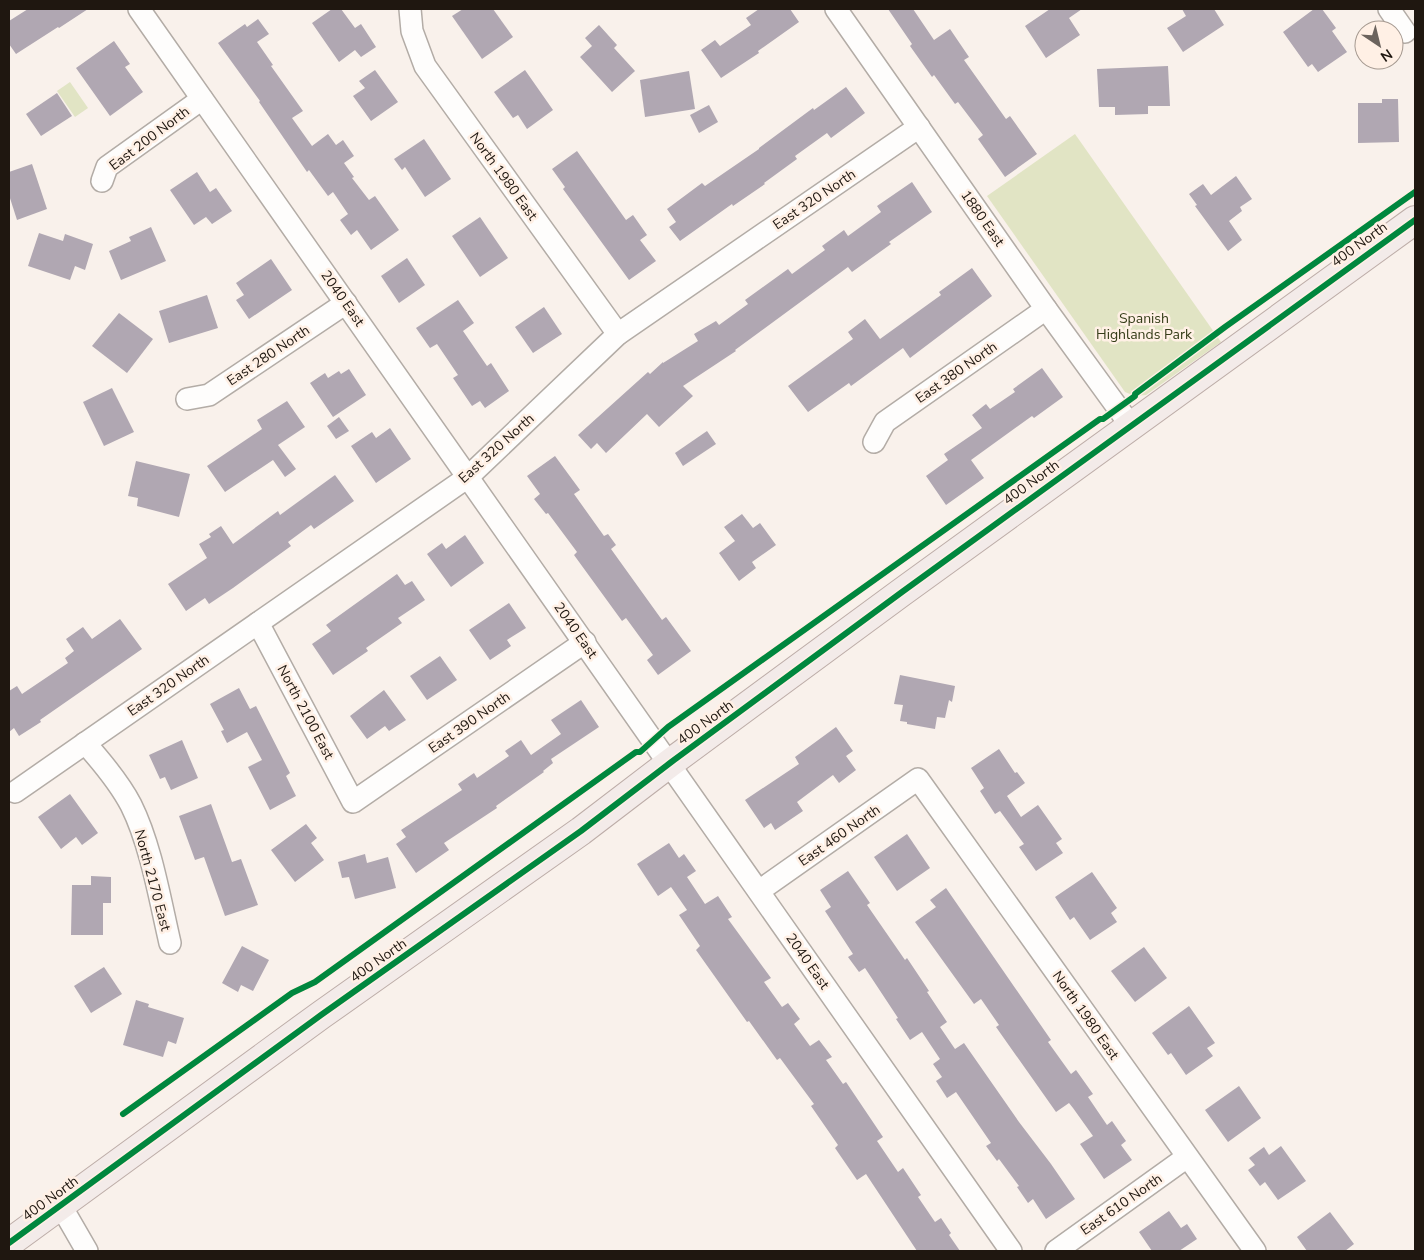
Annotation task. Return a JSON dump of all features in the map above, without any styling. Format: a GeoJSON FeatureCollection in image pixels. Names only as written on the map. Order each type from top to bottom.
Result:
{"type":"FeatureCollection","features":[{"type":"Feature","properties":{"kind":"main road","name":"400 North"},"geometry":{"type":"LineString","coordinates":[[9,1243],[329,1010],[581,831],[902,592],[1415,220]]}},
{"type":"Feature","properties":{"kind":"street","name":"2040 East"},"geometry":{"type":"LineString","coordinates":[[139,9],[1011,1251]]}},
{"type":"Feature","properties":{"kind":"street","name":"North 1980 East"},"geometry":{"type":"LineString","coordinates":[[410,9],[412,31],[426,66],[618,334]]}},
{"type":"Feature","properties":{"kind":"street","name":"1880 East"},"geometry":{"type":"LineString","coordinates":[[836,9],[1046,309],[1132,426]]}},
{"type":"Feature","properties":{"kind":"street"},"geometry":{"type":"LineString","coordinates":[[1389,9],[1405,32]]}},
{"type":"Feature","properties":{"kind":"street","name":"East 200 North"},"geometry":{"type":"LineString","coordinates":[[102,181],[107,168],[202,99]]}},
{"type":"Feature","properties":{"kind":"street","name":"East 320 North"},"geometry":{"type":"LineString","coordinates":[[15,792],[468,477],[618,334],[919,127]]}},
{"type":"Feature","properties":{"kind":"street","name":"East 280 North"},"geometry":{"type":"LineString","coordinates":[[187,399],[209,395],[346,303]]}},
{"type":"Feature","properties":{"kind":"street","name":"East 380 North"},"geometry":{"type":"LineString","coordinates":[[874,442],[885,422],[1046,309]]}},
{"type":"Feature","properties":{"kind":"street","name":"North 2100 East"},"geometry":{"type":"LineString","coordinates":[[258,622],[354,802]]}},
{"type":"Feature","properties":{"kind":"street","name":"East 390 North"},"geometry":{"type":"LineString","coordinates":[[354,802],[584,642]]}},
{"type":"Feature","properties":{"kind":"street","name":"North 2170 East"},"geometry":{"type":"LineString","coordinates":[[85,744],[104,764],[131,805],[146,840],[170,943]]}},
{"type":"Feature","properties":{"kind":"street","name":"North 1980 East"},"geometry":{"type":"LineString","coordinates":[[918,779],[1255,1251]]}},
{"type":"Feature","properties":{"kind":"street","name":"East 460 North"},"geometry":{"type":"LineString","coordinates":[[759,891],[918,779]]}},
{"type":"Feature","properties":{"kind":"street","name":"East 610 North"},"geometry":{"type":"LineString","coordinates":[[1056,1251],[1187,1157]]}},
{"type":"Feature","properties":{"kind":"street"},"geometry":{"type":"LineString","coordinates":[[61,1206],[87,1251]]}},
{"type":"Feature","properties":{"kind":"green space"},"geometry":{"type":"Polygon","coordinates":[[[70,82],[88,108],[75,117],[57,91],[70,82]]]}},
{"type":"Feature","properties":{"kind":"green space","name":"Spanish Highlands Park"},"geometry":{"type":"Polygon","coordinates":[[[1075,134],[1221,342],[1146,395],[1135,396],[1125,392],[987,196],[1075,134]]]}},
{"type":"Feature","properties":{"kind":"building"},"geometry":{"type":"Polygon","coordinates":[[[28,9],[88,9],[16,54],[9,44],[9,21],[28,9]]]}},
{"type":"Feature","properties":{"kind":"building"},"geometry":{"type":"Polygon","coordinates":[[[332,9],[341,9],[355,28],[361,24],[376,47],[361,57],[355,50],[339,62],[312,23],[332,9]]]}},
{"type":"Feature","properties":{"kind":"building"},"geometry":{"type":"Polygon","coordinates":[[[463,9],[493,9],[513,37],[482,59],[452,16],[463,9]]]}},
{"type":"Feature","properties":{"kind":"building"},"geometry":{"type":"Polygon","coordinates":[[[759,9],[790,9],[799,22],[758,51],[759,53],[721,78],[701,50],[715,40],[720,46],[751,25],[746,18],[759,9]]]}},
{"type":"Feature","properties":{"kind":"building"},"geometry":{"type":"Polygon","coordinates":[[[888,9],[913,9],[934,40],[950,29],[969,57],[964,60],[1006,119],[1010,116],[1037,154],[1005,177],[978,139],[983,135],[958,102],[955,104],[934,75],[932,77],[910,46],[912,44],[888,9]]]}},
{"type":"Feature","properties":{"kind":"building"},"geometry":{"type":"Polygon","coordinates":[[[1050,9],[1082,9],[1069,18],[1080,35],[1046,58],[1025,26],[1050,9]]]}},
{"type":"Feature","properties":{"kind":"building"},"geometry":{"type":"Polygon","coordinates":[[[1182,9],[1214,9],[1224,25],[1183,52],[1167,28],[1186,16],[1182,9]]]}},
{"type":"Feature","properties":{"kind":"building"},"geometry":{"type":"Polygon","coordinates":[[[1314,9],[1322,9],[1336,28],[1332,31],[1347,52],[1318,72],[1312,64],[1308,67],[1283,32],[1314,9]]]}},
{"type":"Feature","properties":{"kind":"building"},"geometry":{"type":"Polygon","coordinates":[[[258,19],[269,34],[257,42],[273,65],[271,66],[303,111],[292,118],[312,146],[328,134],[336,145],[343,140],[354,156],[344,163],[354,177],[352,178],[369,200],[375,196],[399,230],[371,250],[357,230],[351,235],[340,220],[348,214],[333,192],[328,196],[309,170],[307,172],[260,101],[218,43],[245,24],[247,27],[258,19]]]}},
{"type":"Feature","properties":{"kind":"building"},"geometry":{"type":"Polygon","coordinates":[[[599,25],[617,45],[614,48],[635,71],[612,92],[580,57],[592,46],[585,38],[599,25]]]}},
{"type":"Feature","properties":{"kind":"building"},"geometry":{"type":"Polygon","coordinates":[[[114,41],[130,64],[125,67],[143,92],[110,116],[76,68],[114,41]]]}},
{"type":"Feature","properties":{"kind":"building"},"geometry":{"type":"Polygon","coordinates":[[[1168,66],[1170,106],[1148,106],[1148,114],[1115,115],[1115,107],[1099,107],[1097,69],[1168,66]]]}},
{"type":"Feature","properties":{"kind":"building"},"geometry":{"type":"Polygon","coordinates":[[[375,70],[398,102],[371,121],[353,96],[365,88],[359,81],[375,70]]]}},
{"type":"Feature","properties":{"kind":"building"},"geometry":{"type":"Polygon","coordinates":[[[525,70],[553,110],[527,129],[518,115],[513,118],[494,92],[525,70]]]}},
{"type":"Feature","properties":{"kind":"building"},"geometry":{"type":"Polygon","coordinates":[[[689,71],[695,109],[645,117],[640,80],[689,71]]]}},
{"type":"Feature","properties":{"kind":"building"},"geometry":{"type":"Polygon","coordinates":[[[846,87],[865,113],[831,138],[827,133],[795,156],[797,159],[765,184],[733,206],[732,204],[680,241],[669,227],[676,222],[667,209],[702,183],[705,186],[759,149],[813,108],[814,110],[846,87]]]}},
{"type":"Feature","properties":{"kind":"building"},"geometry":{"type":"Polygon","coordinates":[[[57,93],[72,116],[41,136],[26,114],[57,93]]]}},
{"type":"Feature","properties":{"kind":"building"},"geometry":{"type":"Polygon","coordinates":[[[1382,99],[1398,99],[1399,142],[1358,143],[1358,103],[1382,103],[1382,99]]]}},
{"type":"Feature","properties":{"kind":"building"},"geometry":{"type":"Polygon","coordinates":[[[709,105],[718,122],[699,133],[690,115],[709,105]]]}},
{"type":"Feature","properties":{"kind":"building"},"geometry":{"type":"Polygon","coordinates":[[[424,139],[451,179],[425,197],[405,167],[402,170],[394,159],[424,139]]]}},
{"type":"Feature","properties":{"kind":"building"},"geometry":{"type":"Polygon","coordinates":[[[577,151],[626,220],[633,215],[647,235],[640,240],[656,261],[629,280],[563,189],[565,187],[552,169],[577,151]]]}},
{"type":"Feature","properties":{"kind":"building"},"geometry":{"type":"Polygon","coordinates":[[[32,164],[47,209],[17,220],[9,195],[9,172],[32,164]]]}},
{"type":"Feature","properties":{"kind":"building"},"geometry":{"type":"Polygon","coordinates":[[[197,172],[210,192],[216,188],[232,211],[212,224],[206,217],[194,225],[170,190],[197,172]]]}},
{"type":"Feature","properties":{"kind":"building"},"geometry":{"type":"Polygon","coordinates":[[[1236,176],[1252,199],[1240,207],[1242,211],[1229,221],[1242,240],[1228,251],[1195,206],[1197,205],[1189,194],[1203,184],[1211,195],[1236,176]]]}},
{"type":"Feature","properties":{"kind":"building"},"geometry":{"type":"Polygon","coordinates":[[[912,182],[932,212],[889,242],[891,244],[852,272],[848,267],[736,351],[683,386],[693,396],[659,427],[647,414],[606,453],[597,443],[591,449],[578,435],[648,372],[650,374],[663,362],[698,341],[694,334],[716,321],[719,325],[748,304],[745,300],[788,269],[792,274],[825,250],[822,246],[844,230],[848,236],[881,212],[877,206],[912,182]]]}},
{"type":"Feature","properties":{"kind":"building"},"geometry":{"type":"Polygon","coordinates":[[[480,217],[508,258],[480,277],[452,236],[480,217]]]}},
{"type":"Feature","properties":{"kind":"building"},"geometry":{"type":"Polygon","coordinates":[[[151,227],[166,261],[121,280],[109,251],[131,241],[129,237],[151,227]]]}},
{"type":"Feature","properties":{"kind":"building"},"geometry":{"type":"Polygon","coordinates":[[[39,233],[63,241],[65,234],[93,244],[85,270],[75,266],[70,280],[28,266],[39,233]]]}},
{"type":"Feature","properties":{"kind":"building"},"geometry":{"type":"Polygon","coordinates":[[[407,258],[425,285],[399,303],[381,276],[407,258]]]}},
{"type":"Feature","properties":{"kind":"building"},"geometry":{"type":"Polygon","coordinates":[[[271,259],[292,290],[249,319],[236,300],[244,295],[236,283],[271,259]]]}},
{"type":"Feature","properties":{"kind":"building"},"geometry":{"type":"Polygon","coordinates":[[[972,268],[992,296],[910,358],[903,348],[851,386],[849,383],[808,412],[788,386],[853,339],[848,332],[865,319],[880,339],[941,295],[939,292],[972,268]]]}},
{"type":"Feature","properties":{"kind":"building"},"geometry":{"type":"Polygon","coordinates":[[[207,295],[218,328],[169,343],[159,311],[207,295]]]}},
{"type":"Feature","properties":{"kind":"building"},"geometry":{"type":"Polygon","coordinates":[[[458,300],[474,323],[463,331],[487,366],[491,363],[509,391],[485,408],[480,401],[472,406],[453,378],[458,375],[437,344],[430,348],[416,328],[458,300]]]}},
{"type":"Feature","properties":{"kind":"building"},"geometry":{"type":"Polygon","coordinates":[[[544,307],[562,334],[533,353],[515,327],[544,307]]]}},
{"type":"Feature","properties":{"kind":"building"},"geometry":{"type":"Polygon","coordinates":[[[119,313],[153,339],[127,373],[92,346],[119,313]]]}},
{"type":"Feature","properties":{"kind":"building"},"geometry":{"type":"Polygon","coordinates":[[[1042,368],[1063,397],[1034,418],[1032,416],[971,460],[984,478],[946,505],[926,476],[948,460],[944,454],[982,428],[972,415],[986,404],[990,409],[1015,392],[1013,389],[1042,368]]]}},
{"type":"Feature","properties":{"kind":"building"},"geometry":{"type":"Polygon","coordinates":[[[349,369],[366,395],[333,417],[310,383],[325,373],[328,378],[339,371],[341,374],[349,369]]]}},
{"type":"Feature","properties":{"kind":"building"},"geometry":{"type":"Polygon","coordinates":[[[112,388],[134,432],[104,446],[83,402],[112,388]]]}},
{"type":"Feature","properties":{"kind":"building"},"geometry":{"type":"Polygon","coordinates":[[[287,401],[305,427],[278,445],[296,469],[285,477],[273,460],[225,492],[207,466],[262,429],[257,420],[287,401]]]}},
{"type":"Feature","properties":{"kind":"building"},"geometry":{"type":"Polygon","coordinates":[[[339,417],[349,431],[336,439],[327,426],[339,417]]]}},
{"type":"Feature","properties":{"kind":"building"},"geometry":{"type":"Polygon","coordinates":[[[390,428],[411,459],[376,483],[351,446],[372,432],[376,438],[390,428]]]}},
{"type":"Feature","properties":{"kind":"building"},"geometry":{"type":"Polygon","coordinates":[[[707,431],[716,444],[683,466],[675,453],[707,431]]]}},
{"type":"Feature","properties":{"kind":"building"},"geometry":{"type":"Polygon","coordinates":[[[555,456],[580,490],[574,494],[604,536],[608,534],[616,545],[611,549],[662,620],[666,617],[691,651],[658,675],[647,660],[653,655],[626,618],[622,621],[574,555],[577,552],[548,513],[546,514],[534,499],[540,494],[527,476],[555,456]]]}},
{"type":"Feature","properties":{"kind":"building"},"geometry":{"type":"Polygon","coordinates":[[[136,461],[190,474],[179,517],[137,506],[138,498],[128,496],[136,461]]]}},
{"type":"Feature","properties":{"kind":"building"},"geometry":{"type":"Polygon","coordinates":[[[335,475],[354,501],[314,529],[311,525],[288,542],[291,546],[209,604],[205,598],[186,611],[168,584],[207,558],[199,544],[211,537],[209,534],[221,526],[233,544],[278,511],[280,515],[335,475]]]}},
{"type":"Feature","properties":{"kind":"building"},"geometry":{"type":"Polygon","coordinates":[[[742,514],[753,528],[760,523],[776,545],[752,562],[756,568],[739,581],[719,553],[735,541],[724,527],[742,514]]]}},
{"type":"Feature","properties":{"kind":"building"},"geometry":{"type":"Polygon","coordinates":[[[465,535],[484,563],[451,587],[427,554],[442,543],[446,549],[465,535]]]}},
{"type":"Feature","properties":{"kind":"building"},"geometry":{"type":"Polygon","coordinates":[[[397,574],[405,585],[412,581],[425,600],[398,618],[402,623],[366,648],[368,651],[333,675],[312,644],[331,631],[326,625],[397,574]]]}},
{"type":"Feature","properties":{"kind":"building"},"geometry":{"type":"Polygon","coordinates":[[[509,603],[526,628],[507,640],[511,646],[490,660],[469,630],[509,603]]]}},
{"type":"Feature","properties":{"kind":"building"},"geometry":{"type":"Polygon","coordinates":[[[120,619],[142,649],[19,736],[14,728],[9,732],[9,691],[17,686],[22,694],[68,663],[65,658],[74,651],[66,639],[83,627],[92,639],[120,619]]]}},
{"type":"Feature","properties":{"kind":"building"},"geometry":{"type":"Polygon","coordinates":[[[440,656],[457,680],[427,700],[410,676],[440,656]]]}},
{"type":"Feature","properties":{"kind":"building"},"geometry":{"type":"Polygon","coordinates":[[[900,675],[955,686],[952,702],[949,700],[945,718],[937,717],[935,729],[900,721],[903,705],[894,704],[900,675]]]}},
{"type":"Feature","properties":{"kind":"building"},"geometry":{"type":"Polygon","coordinates":[[[239,688],[250,709],[256,706],[290,773],[286,776],[296,796],[270,810],[248,767],[262,760],[247,732],[227,743],[221,731],[224,730],[210,704],[239,688]]]}},
{"type":"Feature","properties":{"kind":"building"},"geometry":{"type":"Polygon","coordinates":[[[384,690],[406,720],[389,731],[385,726],[367,739],[350,716],[384,690]]]}},
{"type":"Feature","properties":{"kind":"building"},"geometry":{"type":"Polygon","coordinates":[[[581,700],[599,727],[551,759],[553,763],[544,772],[496,806],[497,808],[444,843],[449,850],[416,873],[396,844],[406,837],[401,830],[462,790],[458,784],[474,773],[477,778],[509,756],[505,751],[521,740],[531,755],[561,734],[551,720],[581,700]]]}},
{"type":"Feature","properties":{"kind":"building"},"geometry":{"type":"Polygon","coordinates":[[[836,727],[853,751],[846,756],[856,770],[839,783],[833,775],[797,802],[803,811],[775,830],[771,823],[764,828],[745,800],[799,764],[795,757],[836,727]]]}},
{"type":"Feature","properties":{"kind":"building"},"geometry":{"type":"Polygon","coordinates":[[[182,740],[198,778],[171,790],[165,777],[160,779],[149,755],[182,740]]]}},
{"type":"Feature","properties":{"kind":"building"},"geometry":{"type":"Polygon","coordinates":[[[999,749],[1015,773],[1017,772],[1025,783],[1007,796],[1021,817],[1038,805],[1062,839],[1056,843],[1063,853],[1036,871],[1019,847],[1024,844],[1000,811],[995,814],[980,791],[984,788],[971,768],[999,749]]]}},
{"type":"Feature","properties":{"kind":"building"},"geometry":{"type":"Polygon","coordinates":[[[70,794],[98,833],[82,845],[76,837],[61,849],[38,817],[70,794]]]}},
{"type":"Feature","properties":{"kind":"building"},"geometry":{"type":"Polygon","coordinates":[[[211,804],[232,862],[241,859],[258,905],[225,916],[204,857],[195,860],[179,816],[211,804]]]}},
{"type":"Feature","properties":{"kind":"building"},"geometry":{"type":"Polygon","coordinates":[[[306,824],[317,838],[311,843],[324,860],[295,882],[271,850],[306,824]]]}},
{"type":"Feature","properties":{"kind":"building"},"geometry":{"type":"Polygon","coordinates":[[[907,834],[930,868],[897,891],[874,857],[907,834]]]}},
{"type":"Feature","properties":{"kind":"building"},"geometry":{"type":"Polygon","coordinates":[[[669,843],[679,858],[684,854],[696,871],[687,877],[705,904],[718,896],[732,917],[728,919],[771,978],[764,982],[782,1007],[788,1003],[800,1019],[794,1024],[810,1046],[819,1040],[832,1057],[826,1060],[843,1084],[846,1082],[883,1137],[877,1141],[898,1172],[903,1168],[921,1195],[918,1197],[935,1222],[941,1218],[951,1233],[949,1235],[960,1251],[917,1251],[866,1174],[857,1180],[835,1148],[838,1145],[811,1106],[814,1104],[780,1058],[777,1060],[749,1021],[747,1022],[696,950],[700,946],[679,915],[687,910],[671,887],[658,896],[637,864],[669,843]]]}},
{"type":"Feature","properties":{"kind":"building"},"geometry":{"type":"Polygon","coordinates":[[[365,854],[367,863],[388,857],[396,888],[355,899],[349,877],[342,878],[338,862],[365,854]]]}},
{"type":"Feature","properties":{"kind":"building"},"geometry":{"type":"Polygon","coordinates":[[[848,871],[870,903],[867,905],[929,991],[927,992],[947,1022],[940,1027],[955,1049],[964,1043],[1075,1199],[1046,1219],[1033,1199],[1028,1203],[1017,1187],[1019,1186],[999,1159],[997,1161],[986,1146],[991,1143],[956,1092],[947,1098],[936,1081],[942,1077],[933,1064],[940,1059],[922,1032],[910,1040],[865,968],[859,972],[848,957],[853,954],[825,911],[831,907],[820,890],[848,871]]]}},
{"type":"Feature","properties":{"kind":"building"},"geometry":{"type":"Polygon","coordinates":[[[1092,872],[1117,908],[1111,913],[1117,922],[1090,940],[1074,917],[1070,920],[1055,897],[1092,872]]]}},
{"type":"Feature","properties":{"kind":"building"},"geometry":{"type":"Polygon","coordinates":[[[91,876],[111,877],[111,903],[103,903],[103,935],[71,935],[72,885],[91,885],[91,876]]]}},
{"type":"Feature","properties":{"kind":"building"},"geometry":{"type":"Polygon","coordinates":[[[946,888],[1051,1040],[1048,1042],[1071,1074],[1076,1070],[1093,1094],[1088,1097],[1107,1125],[1112,1121],[1126,1141],[1121,1145],[1132,1160],[1104,1179],[1080,1144],[1093,1136],[1073,1108],[1069,1103],[1056,1112],[996,1027],[999,1025],[981,999],[974,1004],[915,922],[936,907],[930,900],[946,888]]]}},
{"type":"Feature","properties":{"kind":"building"},"geometry":{"type":"Polygon","coordinates":[[[242,946],[269,960],[253,991],[241,985],[238,992],[222,983],[242,946]]]}},
{"type":"Feature","properties":{"kind":"building"},"geometry":{"type":"Polygon","coordinates":[[[1144,947],[1167,978],[1135,1002],[1111,971],[1144,947]]]}},
{"type":"Feature","properties":{"kind":"building"},"geometry":{"type":"Polygon","coordinates":[[[104,967],[122,994],[91,1013],[74,986],[104,967]]]}},
{"type":"Feature","properties":{"kind":"building"},"geometry":{"type":"Polygon","coordinates":[[[136,1000],[149,1004],[148,1007],[184,1018],[176,1044],[168,1041],[163,1057],[123,1045],[136,1000]]]}},
{"type":"Feature","properties":{"kind":"building"},"geometry":{"type":"Polygon","coordinates":[[[1189,1006],[1215,1043],[1207,1048],[1213,1056],[1186,1075],[1171,1053],[1168,1055],[1152,1033],[1189,1006]]]}},
{"type":"Feature","properties":{"kind":"building"},"geometry":{"type":"Polygon","coordinates":[[[1239,1086],[1261,1118],[1228,1142],[1205,1110],[1239,1086]]]}},
{"type":"Feature","properties":{"kind":"building"},"geometry":{"type":"Polygon","coordinates":[[[1281,1146],[1306,1181],[1278,1200],[1265,1182],[1260,1186],[1248,1170],[1255,1165],[1249,1158],[1264,1147],[1269,1155],[1281,1146]]]}},
{"type":"Feature","properties":{"kind":"building"},"geometry":{"type":"Polygon","coordinates":[[[1169,1211],[1181,1228],[1187,1224],[1197,1239],[1179,1251],[1152,1251],[1139,1232],[1169,1211]]]}},
{"type":"Feature","properties":{"kind":"building"},"geometry":{"type":"Polygon","coordinates":[[[1330,1212],[1354,1244],[1345,1251],[1307,1251],[1297,1237],[1330,1212]]]}},
{"type":"Feature","properties":{"kind":"cycle path"},"geometry":{"type":"LineString","coordinates":[[123,1114],[292,993],[315,982],[636,752],[640,752],[668,727],[1100,419],[1103,419],[1225,327],[1415,192]]}},
{"type":"Feature","properties":{"kind":"cycle path"},"geometry":{"type":"LineString","coordinates":[[9,1243],[321,1015],[581,831],[902,592],[1415,220]]}}]}
